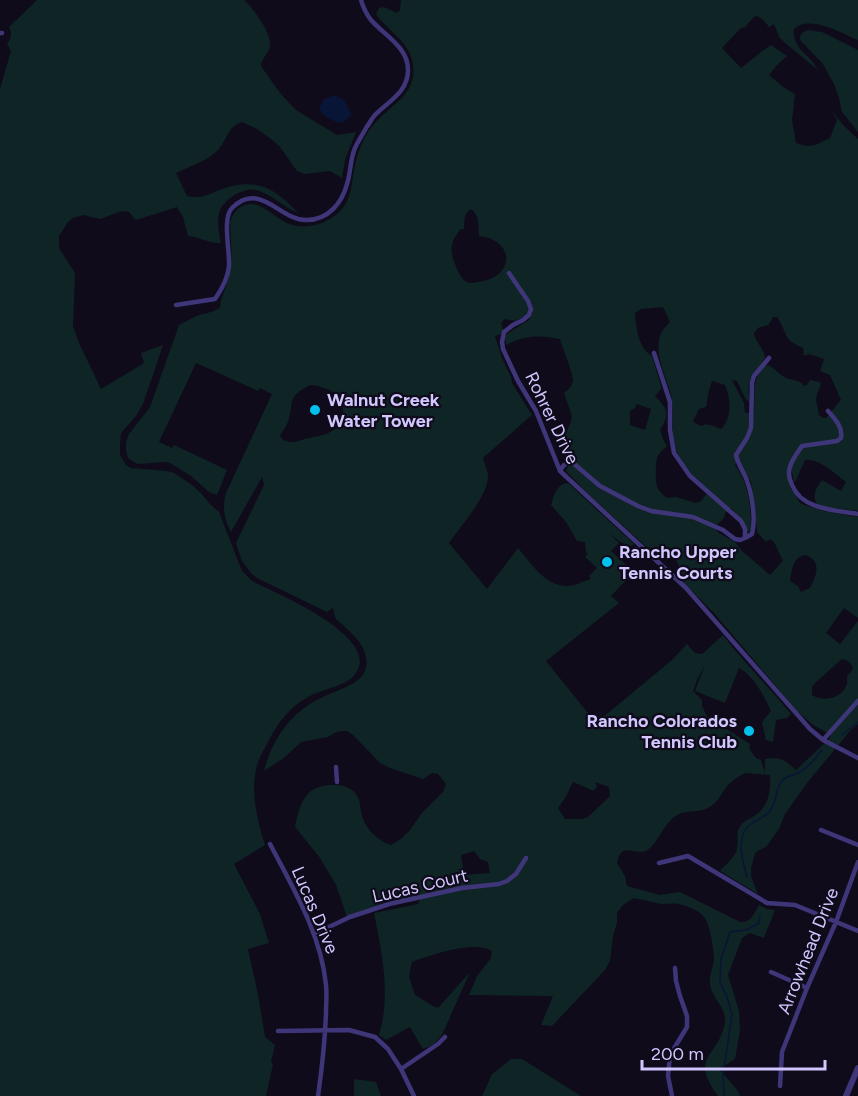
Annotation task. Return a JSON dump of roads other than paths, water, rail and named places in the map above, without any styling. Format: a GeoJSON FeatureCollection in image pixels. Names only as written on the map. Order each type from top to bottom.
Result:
{"type":"FeatureCollection","features":[{"type":"Feature","properties":{"kind":"street"},"geometry":{"type":"LineString","coordinates":[[176,305],[215,299],[223,288],[229,267],[227,218],[231,209],[246,199],[260,198],[297,219],[307,220],[330,213],[340,203],[348,183],[355,148],[373,117],[401,92],[408,70],[407,59],[399,46],[370,19],[361,0]]}},
{"type":"Feature","properties":{"kind":"street","name":"Rohrer Drive"},"geometry":{"type":"LineString","coordinates":[[509,273],[531,309],[524,320],[504,332],[503,348],[518,381],[536,411],[560,471],[686,588],[798,717],[823,740],[858,758]]}},
{"type":"Feature","properties":{"kind":"street"},"geometry":{"type":"LineString","coordinates":[[654,352],[670,402],[670,430],[674,453],[690,476],[741,522],[745,529],[745,538]]}},
{"type":"Feature","properties":{"kind":"street"},"geometry":{"type":"LineString","coordinates":[[560,471],[565,463],[573,463],[600,486],[638,506],[651,511],[693,517],[723,530],[735,539],[745,538],[752,534],[754,525],[748,483],[736,455],[751,428],[754,376],[769,358]]}},
{"type":"Feature","properties":{"kind":"street"},"geometry":{"type":"LineString","coordinates":[[828,411],[838,423],[842,432],[841,438],[837,441],[802,446],[790,467],[789,477],[793,489],[812,505],[828,510],[858,514]]}},
{"type":"Feature","properties":{"kind":"street"},"geometry":{"type":"LineString","coordinates":[[823,740],[858,701]]}},
{"type":"Feature","properties":{"kind":"street"},"geometry":{"type":"LineString","coordinates":[[336,766],[337,782]]}},
{"type":"Feature","properties":{"kind":"street"},"geometry":{"type":"LineString","coordinates":[[821,830],[858,845]]}},
{"type":"Feature","properties":{"kind":"street","name":"Lucas Drive"},"geometry":{"type":"LineString","coordinates":[[270,844],[302,904],[323,964],[327,988],[326,1031],[318,1096]]}},
{"type":"Feature","properties":{"kind":"street"},"geometry":{"type":"LineString","coordinates":[[659,863],[688,856],[767,903],[795,905],[858,931]]}},
{"type":"Feature","properties":{"kind":"street","name":"Lucas Court"},"geometry":{"type":"LineString","coordinates":[[314,934],[350,917],[388,904],[462,888],[499,884],[516,874],[526,858]]}},
{"type":"Feature","properties":{"kind":"street","name":"Arrowhead Drive"},"geometry":{"type":"LineString","coordinates":[[780,1086],[782,1052],[836,922],[858,862]]}},
{"type":"Feature","properties":{"kind":"street"},"geometry":{"type":"LineString","coordinates":[[672,1096],[668,1076],[670,1055],[687,1027],[687,1016],[678,988],[675,968]]}},
{"type":"Feature","properties":{"kind":"street"},"geometry":{"type":"LineString","coordinates":[[771,972],[807,988]]}},
{"type":"Feature","properties":{"kind":"street"},"geometry":{"type":"LineString","coordinates":[[278,1031],[349,1030],[375,1037],[388,1049],[414,1096]]}},
{"type":"Feature","properties":{"kind":"street"},"geometry":{"type":"LineString","coordinates":[[401,1069],[445,1037]]}},
{"type":"Feature","properties":{"kind":"street"},"geometry":{"type":"LineString","coordinates":[[846,1096],[858,1068]]}},
{"type":"Feature","properties":{"kind":"water"},"geometry":{"type":"Polygon","coordinates":[[[335,95],[344,100],[352,115],[342,123],[329,119],[319,109],[324,99],[335,95]]]}},
{"type":"Feature","properties":{"kind":"waterway"},"geometry":{"type":"LineString","coordinates":[[842,735],[858,722]]}},
{"type":"Feature","properties":{"kind":"waterway"},"geometry":{"type":"LineString","coordinates":[[747,877],[741,849],[746,829],[770,811],[783,779],[805,769],[822,750]]}},
{"type":"Feature","properties":{"kind":"waterway"},"geometry":{"type":"LineString","coordinates":[[724,1096],[723,1076],[732,1014],[720,982],[721,959],[730,932],[746,930],[759,923],[760,916]]}},
{"type":"Feature","properties":{"kind":"place","name":"Walnut Creek Water Tower"},"geometry":{"type":"Point","coordinates":[315,410]}},
{"type":"Feature","properties":{"kind":"place","name":"Rancho Upper Tennis Courts"},"geometry":{"type":"Point","coordinates":[607,562]}},
{"type":"Feature","properties":{"kind":"place","name":"Rancho Colorados Tennis Club"},"geometry":{"type":"Point","coordinates":[749,731]}}]}
